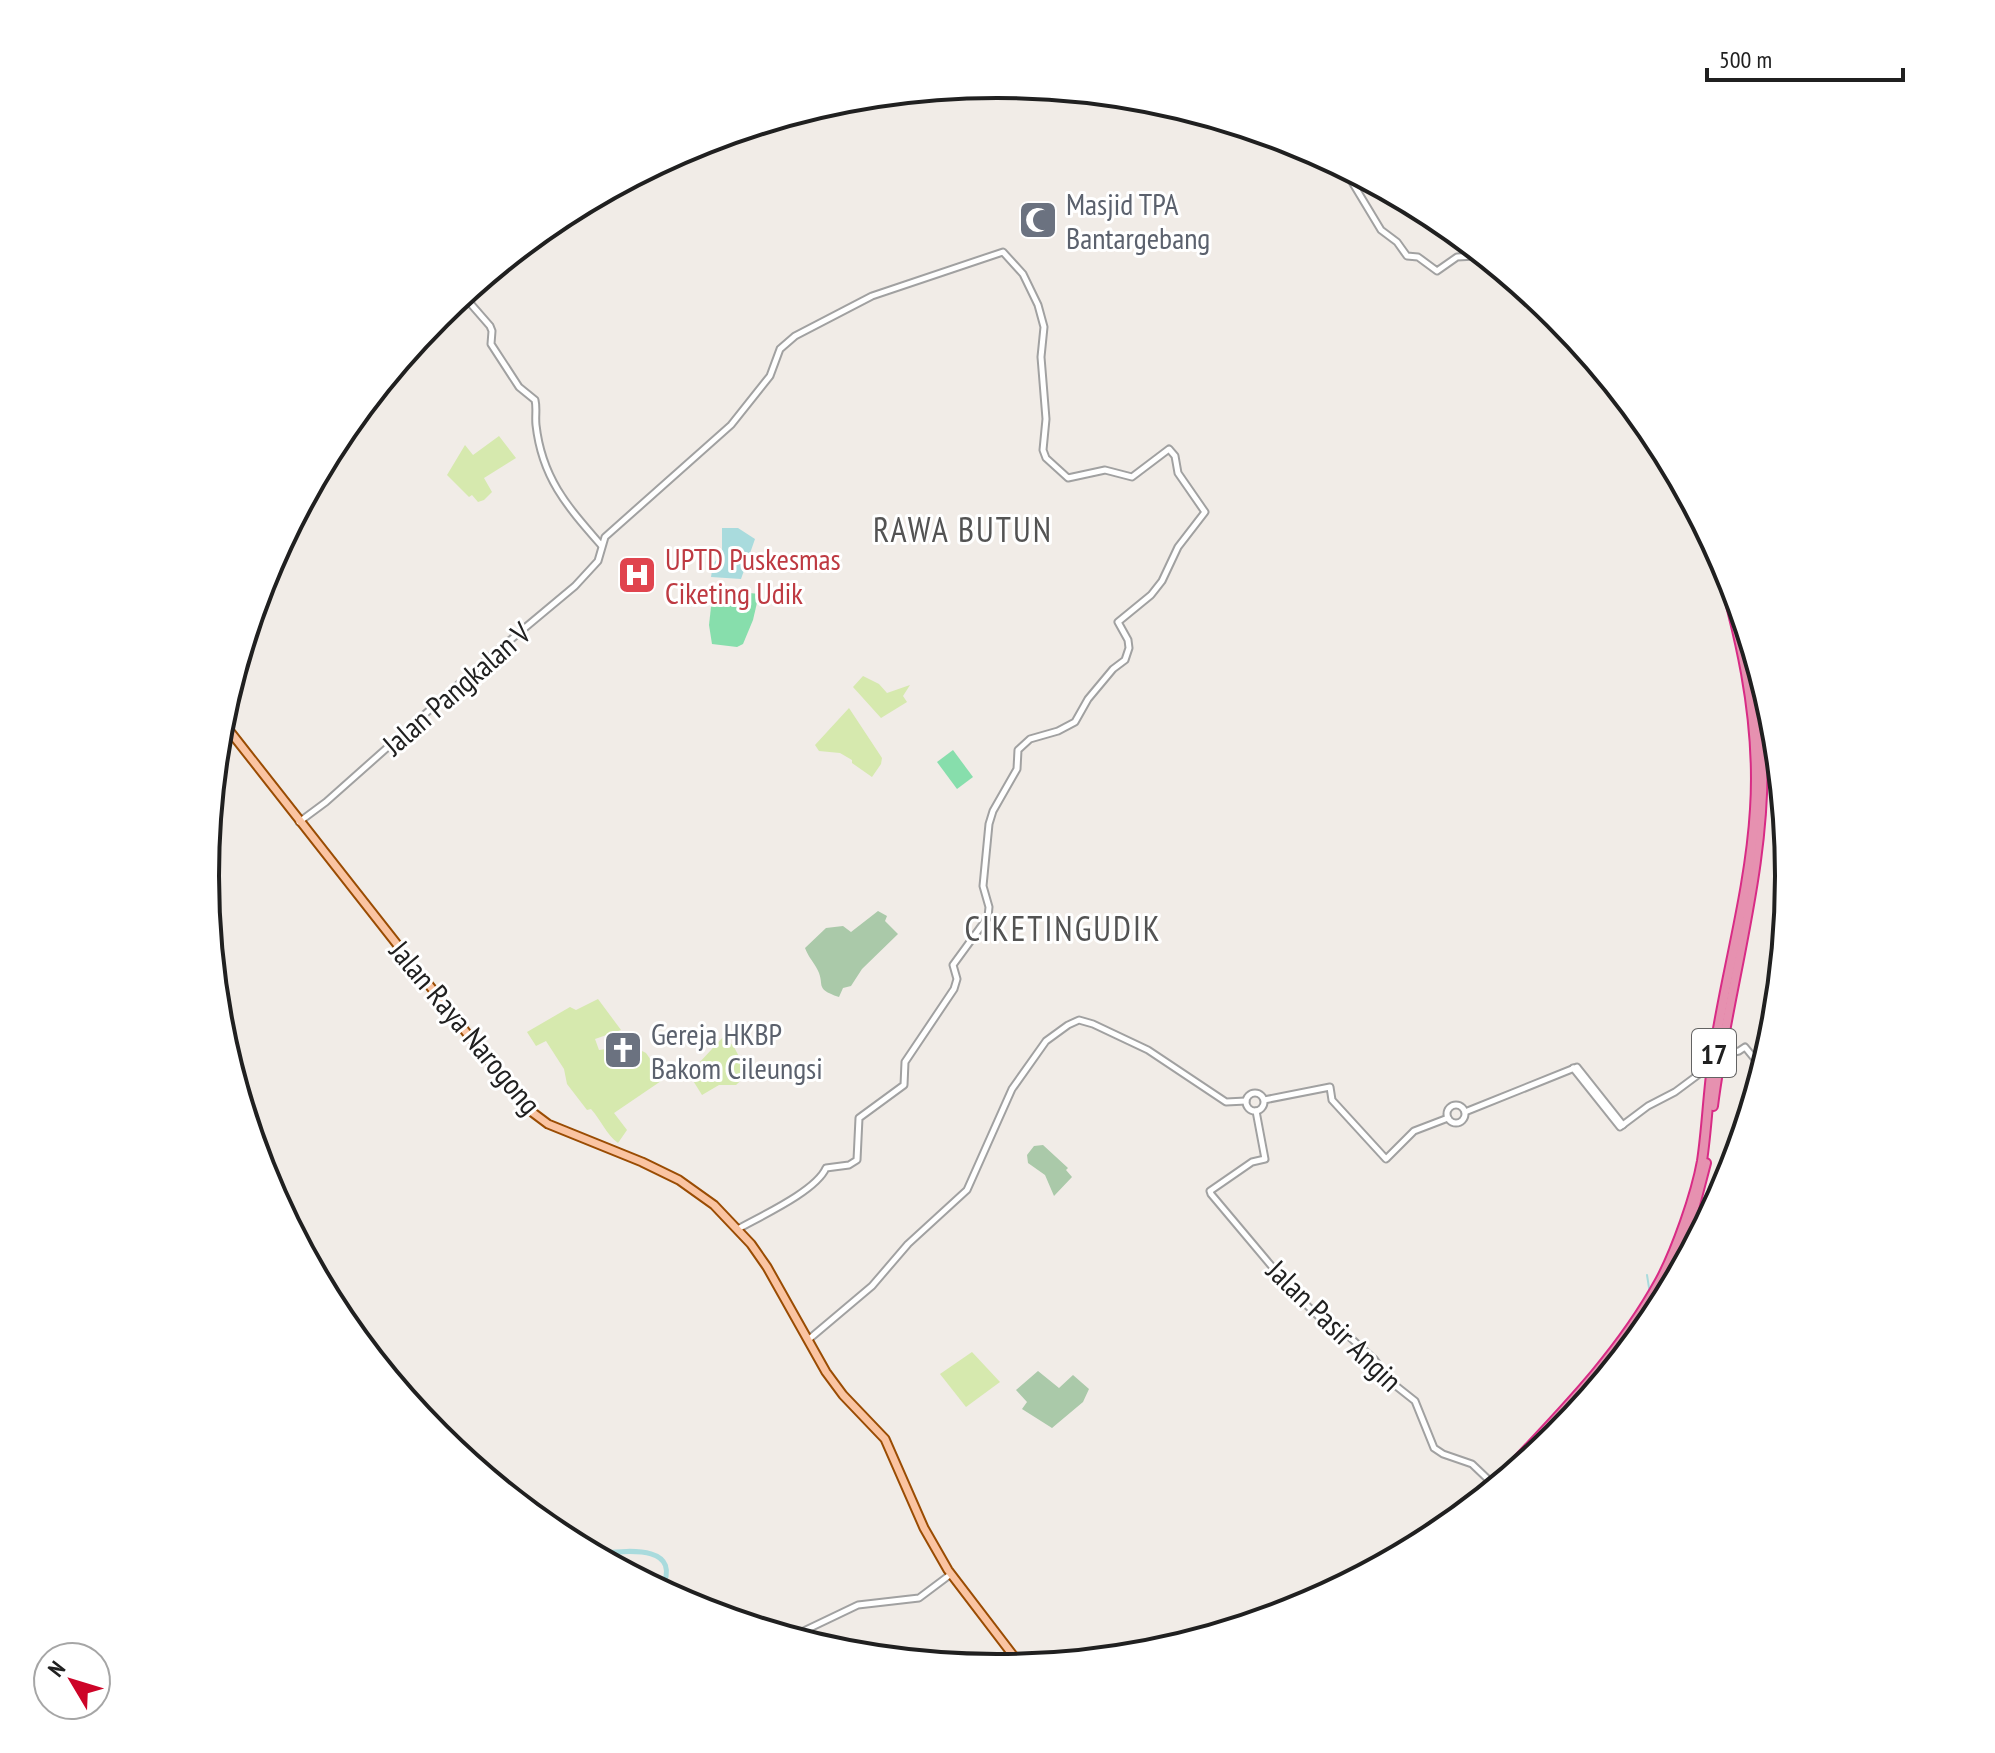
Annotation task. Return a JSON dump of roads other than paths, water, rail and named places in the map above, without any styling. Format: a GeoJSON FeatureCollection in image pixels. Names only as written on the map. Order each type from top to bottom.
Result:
{"type":"FeatureCollection","features":[{"type":"Feature","properties":{"kind":"highway","name":"17"},"geometry":{"type":"LineString","coordinates":[[1626,1335],[1667,1264],[1702,1164],[1713,1059],[1755,809],[1755,747],[1750,690],[1742,652]]}},
{"type":"Feature","properties":{"kind":"highway","name":"17"},"geometry":{"type":"LineString","coordinates":[[1669,1271],[1690,1224],[1705,1175],[1720,1056],[1753,878],[1761,809],[1760,721]]}},
{"type":"Feature","properties":{"kind":"highway","name":"17"},"geometry":{"type":"LineString","coordinates":[[1543,1432],[1593,1377]]}},
{"type":"Feature","properties":{"kind":"main road","name":"Jalan Raya Narogong"},"geometry":{"type":"LineString","coordinates":[[232,735],[524,1106],[548,1124],[679,1180],[714,1205],[738,1229],[765,1263],[838,1389],[885,1439],[924,1528],[951,1574],[1012,1654]]}},
{"type":"Feature","properties":{"kind":"street"},"geometry":{"type":"LineString","coordinates":[[1353,184],[1381,230],[1398,243],[1407,256],[1418,257],[1437,271],[1457,257],[1468,256]]}},
{"type":"Feature","properties":{"kind":"street","name":"Jalan Pangkalan V"},"geometry":{"type":"LineString","coordinates":[[299,822],[575,586],[598,561],[605,537],[731,425],[770,376],[782,346],[798,334],[872,296],[1003,252],[1023,274],[1038,305],[1044,327],[1041,357],[1046,419],[1043,450],[1046,458],[1068,478],[1105,470],[1132,477],[1169,449],[1175,456],[1178,473],[1205,512],[1178,547],[1162,581],[1151,595],[1118,622],[1128,640],[1125,660],[1113,669],[1088,699],[1075,722],[1058,731],[1030,739],[1018,750],[1018,763],[989,824],[983,886],[989,907],[988,917],[953,965],[957,979],[954,989],[926,1036],[905,1062],[904,1085],[859,1118],[856,1161],[826,1168],[822,1176],[806,1189],[738,1229]]}},
{"type":"Feature","properties":{"kind":"street"},"geometry":{"type":"LineString","coordinates":[[471,304],[490,326],[491,344],[519,387],[535,400],[542,456],[552,484],[602,546]]}},
{"type":"Feature","properties":{"kind":"street"},"geometry":{"type":"LineString","coordinates":[[808,1340],[872,1286],[908,1244],[967,1190],[1012,1089],[1052,1036],[1075,1021],[1082,1020],[1148,1050],[1226,1102],[1246,1101]]}},
{"type":"Feature","properties":{"kind":"street"},"geometry":{"type":"LineString","coordinates":[[1726,1054],[1744,1047],[1754,1058]]}},
{"type":"Feature","properties":{"kind":"street"},"geometry":{"type":"LineString","coordinates":[[1465,1112],[1575,1068],[1621,1126],[1710,1066]]}},
{"type":"Feature","properties":{"kind":"street"},"geometry":{"type":"LineString","coordinates":[[1264,1100],[1330,1087],[1332,1100],[1386,1159],[1414,1131],[1448,1118]]}},
{"type":"Feature","properties":{"kind":"street"},"geometry":{"type":"LineString","coordinates":[[1255,1092],[1262,1095],[1264,1100],[1262,1107],[1256,1111],[1247,1107],[1246,1101],[1255,1092]]}},
{"type":"Feature","properties":{"kind":"street"},"geometry":{"type":"LineString","coordinates":[[1453,1106],[1460,1106],[1465,1112],[1460,1123],[1448,1118],[1448,1110],[1453,1106]]}},
{"type":"Feature","properties":{"kind":"street","name":"Jalan Pasir Angin"},"geometry":{"type":"LineString","coordinates":[[1256,1111],[1265,1159],[1252,1162],[1210,1191],[1295,1294],[1318,1316],[1344,1332],[1374,1359],[1391,1382],[1415,1401],[1428,1437],[1437,1451],[1472,1464],[1489,1480]]}},
{"type":"Feature","properties":{"kind":"street"},"geometry":{"type":"LineString","coordinates":[[805,1630],[858,1605],[919,1598],[951,1574]]}},
{"type":"Feature","properties":{"kind":"water"},"geometry":{"type":"Polygon","coordinates":[[[722,528],[738,528],[755,539],[741,579],[711,577],[713,564],[722,553],[722,528]]]}},
{"type":"Feature","properties":{"kind":"waterway"},"geometry":{"type":"LineString","coordinates":[[1647,1275],[1650,1294]]}},
{"type":"Feature","properties":{"kind":"waterway"},"geometry":{"type":"LineString","coordinates":[[611,1553],[632,1551],[657,1556],[665,1563],[664,1580]]}},
{"type":"Feature","properties":{"kind":"place","name":"Masjid TPA Bantargebang"},"geometry":{"type":"Point","coordinates":[1038,220]}},
{"type":"Feature","properties":{"kind":"place","name":"UPTD Puskesmas Ciketing Udik"},"geometry":{"type":"Point","coordinates":[637,575]}},
{"type":"Feature","properties":{"kind":"place","name":"Gereja HKBP Bakom Cileungsi"},"geometry":{"type":"Point","coordinates":[623,1050]}},
{"type":"Feature","properties":{"kind":"district","name":"RAWA BUTUN"},"geometry":{"type":"Point","coordinates":[963,529]}},
{"type":"Feature","properties":{"kind":"district","name":"CIKETINGUDIK"},"geometry":{"type":"Point","coordinates":[1063,928]}}]}
